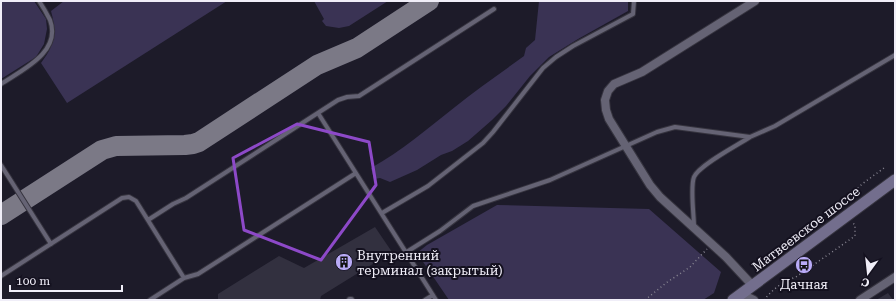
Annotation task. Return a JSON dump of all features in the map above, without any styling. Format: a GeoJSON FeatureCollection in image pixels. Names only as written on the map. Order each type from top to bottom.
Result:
{"type":"FeatureCollection","features":[{"type":"Feature","properties":{"kind":"main road","name":"Матвеевское шоссе"},"geometry":{"type":"LineString","coordinates":[[738,297],[895,180]]}},
{"type":"Feature","properties":{"kind":"street"},"geometry":{"type":"LineString","coordinates":[[753,286],[726,257],[660,198],[650,185],[610,119],[606,110],[605,100],[608,91],[614,84],[642,72],[756,1]]}},
{"type":"Feature","properties":{"kind":"street"},"geometry":{"type":"LineString","coordinates":[[860,300],[895,277]]}},
{"type":"Feature","properties":{"kind":"street"},"geometry":{"type":"LineString","coordinates":[[738,297],[754,300]]}},
{"type":"Feature","properties":{"kind":"lane"},"geometry":{"type":"LineString","coordinates":[[1,84],[38,59],[45,52],[49,44],[52,34],[50,21],[39,1]]}},
{"type":"Feature","properties":{"kind":"lane"},"geometry":{"type":"LineString","coordinates":[[382,213],[428,186],[483,143],[542,68],[573,46],[632,14],[634,1]]}},
{"type":"Feature","properties":{"kind":"lane"},"geometry":{"type":"LineString","coordinates":[[148,220],[173,204],[186,198],[338,100],[347,97],[359,96],[494,9]]}},
{"type":"Feature","properties":{"kind":"lane"},"geometry":{"type":"LineString","coordinates":[[694,227],[694,177],[700,168],[750,137],[776,126],[895,55]]}},
{"type":"Feature","properties":{"kind":"lane"},"geometry":{"type":"LineString","coordinates":[[318,113],[436,300]]}},
{"type":"Feature","properties":{"kind":"lane"},"geometry":{"type":"LineString","coordinates":[[405,253],[440,231],[473,206],[550,180],[656,132],[675,127],[750,137]]}},
{"type":"Feature","properties":{"kind":"lane"},"geometry":{"type":"LineString","coordinates":[[1,165],[51,244]]}},
{"type":"Feature","properties":{"kind":"lane"},"geometry":{"type":"LineString","coordinates":[[150,300],[184,278],[198,274],[356,173]]}},
{"type":"Feature","properties":{"kind":"lane"},"geometry":{"type":"LineString","coordinates":[[1,276],[125,197],[132,198],[136,201],[184,278]]}},
{"type":"Feature","properties":{"kind":"lane"},"geometry":{"type":"LineString","coordinates":[[425,300],[433,295]]}},
{"type":"Feature","properties":{"kind":"path"},"geometry":{"type":"LineString","coordinates":[[645,300],[666,283],[690,267],[712,244]]}},
{"type":"Feature","properties":{"kind":"highlighted area"},"geometry":{"type":"Polygon","coordinates":[[[297,124],[369,142],[376,185],[321,260],[244,230],[233,158],[297,124]]]}},
{"type":"Feature","properties":{"kind":"shaded area"},"geometry":{"type":"Polygon","coordinates":[[[1,1],[34,1],[46,19],[47,29],[44,44],[36,57],[1,79],[1,1]]]}},
{"type":"Feature","properties":{"kind":"shaded area"},"geometry":{"type":"Polygon","coordinates":[[[64,1],[227,1],[67,103],[41,63],[46,56],[54,38],[54,26],[51,11],[64,1]]]}},
{"type":"Feature","properties":{"kind":"shaded area"},"geometry":{"type":"Polygon","coordinates":[[[314,1],[388,1],[349,26],[339,28],[326,26],[322,21],[324,19],[314,1]]]}},
{"type":"Feature","properties":{"kind":"shaded area"},"geometry":{"type":"Polygon","coordinates":[[[539,1],[628,1],[628,11],[549,57],[530,76],[506,106],[468,141],[417,170],[390,182],[380,178],[374,179],[371,168],[404,147],[524,56],[526,48],[535,40],[539,1]]]}},
{"type":"Feature","properties":{"kind":"shaded area"},"geometry":{"type":"Polygon","coordinates":[[[497,205],[649,209],[721,272],[714,293],[703,300],[449,300],[417,253],[427,245],[497,205]]]}},
{"type":"Feature","properties":{"kind":"building","name":"Внутренний терминал (закрытый)"},"geometry":{"type":"Polygon","coordinates":[[[375,227],[392,252],[321,296],[320,300],[218,300],[218,294],[279,256],[304,268],[375,227]]]}},
{"type":"Feature","properties":{"kind":"building"},"geometry":{"type":"Polygon","coordinates":[[[888,293],[893,300],[876,300],[888,293]]]}},
{"type":"Feature","properties":{"kind":"taxiway"},"geometry":{"type":"LineString","coordinates":[[1,215],[102,150],[116,146],[185,145],[199,142],[317,65],[357,48],[429,1]]}},
{"type":"Feature","properties":{"kind":"place","name":"Внутренний терминал (закрытый)"},"geometry":{"type":"Point","coordinates":[344,262]}},
{"type":"Feature","properties":{"kind":"place","name":"Дачная"},"geometry":{"type":"Point","coordinates":[804,265]}}]}
